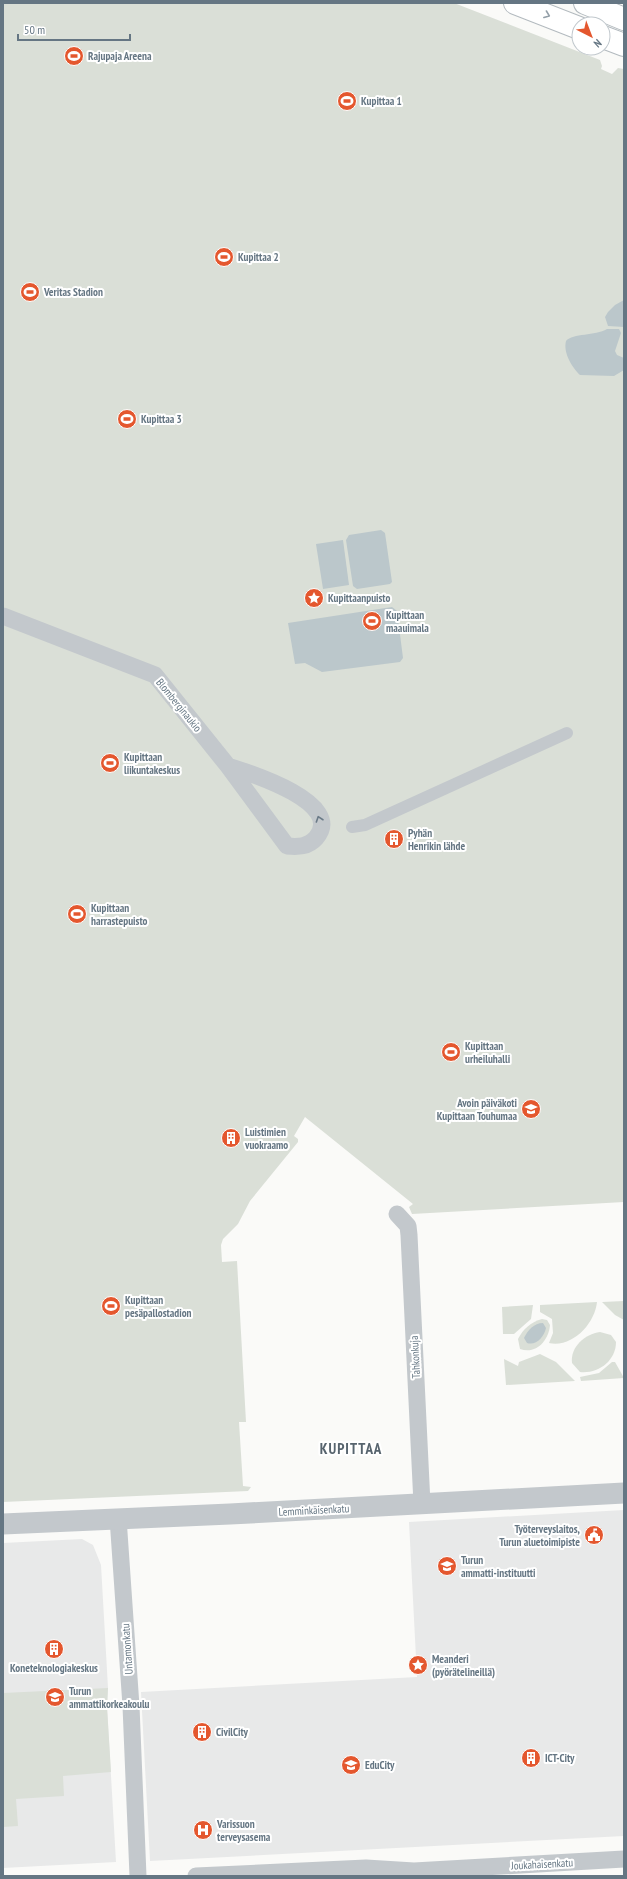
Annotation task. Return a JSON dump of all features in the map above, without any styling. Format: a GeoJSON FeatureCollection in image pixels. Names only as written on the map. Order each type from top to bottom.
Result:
{"type":"FeatureCollection","features":[{"type":"Feature","properties":{"kind":"main road"},"geometry":{"type":"LineString","coordinates":[[515,3],[571,25]]}},
{"type":"Feature","properties":{"kind":"main road"},"geometry":{"type":"LineString","coordinates":[[585,3],[624,20]]}},
{"type":"Feature","properties":{"kind":"street"},"geometry":{"type":"LineString","coordinates":[[614,41],[624,20]]}},
{"type":"Feature","properties":{"kind":"street","name":"Blomberginaukio"},"geometry":{"type":"LineString","coordinates":[[3,616],[155,676],[228,766],[287,846],[300,848],[315,840],[321,830],[321,820],[317,812],[294,793],[264,778],[228,766]]}},
{"type":"Feature","properties":{"kind":"street"},"geometry":{"type":"LineString","coordinates":[[352,826],[365,825],[568,733]]}},
{"type":"Feature","properties":{"kind":"street","name":"Tahkonkuja"},"geometry":{"type":"LineString","coordinates":[[397,1214],[408,1226],[409,1235],[422,1504]]}},
{"type":"Feature","properties":{"kind":"street","name":"Lemminkäisenkatu"},"geometry":{"type":"LineString","coordinates":[[3,1524],[624,1493]]}},
{"type":"Feature","properties":{"kind":"street","name":"Untamonkatu"},"geometry":{"type":"LineString","coordinates":[[118,1518],[130,1706],[138,1876]]}},
{"type":"Feature","properties":{"kind":"street","name":"Joukahaisenkatu"},"geometry":{"type":"LineString","coordinates":[[196,1876],[366,1868],[420,1870],[624,1859]]}},
{"type":"Feature","properties":{"kind":"shaded area","name":"Kupittaanpuisto"},"geometry":{"type":"Polygon","coordinates":[[[3,3],[454,3],[571,49],[571,56],[590,56],[600,60],[602,66],[601,69],[612,74],[618,68],[624,69],[624,1202],[412,1214],[409,1207],[413,1204],[305,1117],[294,1136],[298,1139],[298,1142],[250,1201],[238,1224],[223,1239],[221,1245],[222,1262],[237,1261],[246,1422],[239,1422],[243,1486],[251,1487],[248,1491],[3,1502],[3,3]]]}},
{"type":"Feature","properties":{"kind":"shaded area"},"geometry":{"type":"Polygon","coordinates":[[[624,300],[624,327],[608,326],[605,317],[608,312],[615,305],[624,300]]]}},
{"type":"Feature","properties":{"kind":"shaded area"},"geometry":{"type":"Polygon","coordinates":[[[607,329],[619,329],[621,333],[615,351],[617,355],[624,358],[624,370],[614,376],[580,375],[569,360],[565,346],[566,341],[569,338],[597,333],[607,329]]]}},
{"type":"Feature","properties":{"kind":"shaded area"},"geometry":{"type":"Polygon","coordinates":[[[381,530],[385,533],[392,582],[390,584],[357,589],[353,586],[346,540],[349,535],[381,530]]]}},
{"type":"Feature","properties":{"kind":"shaded area"},"geometry":{"type":"Polygon","coordinates":[[[343,540],[349,585],[323,589],[316,544],[343,540]]]}},
{"type":"Feature","properties":{"kind":"shaded area"},"geometry":{"type":"Polygon","coordinates":[[[392,607],[397,611],[403,658],[400,662],[322,672],[305,663],[295,664],[288,623],[392,607]]]}},
{"type":"Feature","properties":{"kind":"shaded area"},"geometry":{"type":"Polygon","coordinates":[[[624,1301],[624,1320],[615,1315],[602,1302],[624,1301]]]}},
{"type":"Feature","properties":{"kind":"shaded area"},"geometry":{"type":"Polygon","coordinates":[[[597,1302],[592,1318],[587,1326],[574,1338],[558,1344],[549,1343],[553,1333],[552,1319],[540,1312],[540,1305],[597,1302]]]}},
{"type":"Feature","properties":{"kind":"shaded area"},"geometry":{"type":"Polygon","coordinates":[[[533,1305],[531,1319],[514,1334],[503,1334],[502,1307],[533,1305]]]}},
{"type":"Feature","properties":{"kind":"shaded area"},"geometry":{"type":"Polygon","coordinates":[[[542,1319],[547,1320],[550,1325],[544,1341],[541,1345],[531,1350],[520,1349],[518,1339],[522,1332],[531,1324],[542,1319]]]}},
{"type":"Feature","properties":{"kind":"shaded area"},"geometry":{"type":"Polygon","coordinates":[[[543,1323],[546,1328],[539,1340],[530,1344],[527,1343],[524,1338],[529,1330],[537,1324],[543,1323]]]}},
{"type":"Feature","properties":{"kind":"shaded area"},"geometry":{"type":"Polygon","coordinates":[[[600,1332],[611,1335],[616,1342],[613,1355],[605,1365],[593,1371],[580,1372],[572,1363],[573,1352],[584,1338],[600,1332]]]}},
{"type":"Feature","properties":{"kind":"shaded area"},"geometry":{"type":"Polygon","coordinates":[[[540,1354],[556,1362],[575,1381],[506,1385],[504,1359],[518,1366],[519,1362],[540,1354]]]}},
{"type":"Feature","properties":{"kind":"shaded area"},"geometry":{"type":"Polygon","coordinates":[[[612,1362],[615,1362],[624,1378],[581,1381],[580,1377],[599,1373],[612,1362]]]}},
{"type":"Feature","properties":{"kind":"shaded area"},"geometry":{"type":"Polygon","coordinates":[[[624,1510],[624,1836],[150,1861],[141,1692],[417,1677],[409,1522],[624,1510]]]}},
{"type":"Feature","properties":{"kind":"shaded area","name":"Turun ammattikorkeakoulu"},"geometry":{"type":"Polygon","coordinates":[[[82,1539],[93,1545],[101,1565],[116,1862],[3,1868],[3,1543],[82,1539]]]}},
{"type":"Feature","properties":{"kind":"shaded area"},"geometry":{"type":"Polygon","coordinates":[[[108,1688],[107,1707],[111,1772],[63,1776],[64,1796],[16,1799],[18,1826],[3,1827],[3,1693],[108,1688]]]}},
{"type":"Feature","properties":{"kind":"place","name":"Rajupaja Areena"},"geometry":{"type":"Point","coordinates":[74,56]}},
{"type":"Feature","properties":{"kind":"place","name":"Kupittaa 1"},"geometry":{"type":"Point","coordinates":[347,101]}},
{"type":"Feature","properties":{"kind":"place","name":"Kupittaa 2"},"geometry":{"type":"Point","coordinates":[224,257]}},
{"type":"Feature","properties":{"kind":"place","name":"Veritas Stadion"},"geometry":{"type":"Point","coordinates":[30,292]}},
{"type":"Feature","properties":{"kind":"place","name":"Kupittaa 3"},"geometry":{"type":"Point","coordinates":[127,419]}},
{"type":"Feature","properties":{"kind":"place","name":"Kupittaanpuisto"},"geometry":{"type":"Point","coordinates":[314,598]}},
{"type":"Feature","properties":{"kind":"place","name":"Kupittaan maauimala"},"geometry":{"type":"Point","coordinates":[372,621]}},
{"type":"Feature","properties":{"kind":"place","name":"Kupittaan liikuntakeskus"},"geometry":{"type":"Point","coordinates":[110,763]}},
{"type":"Feature","properties":{"kind":"place","name":"Pyhän Henrikin lähde"},"geometry":{"type":"Point","coordinates":[394,839]}},
{"type":"Feature","properties":{"kind":"place","name":"Kupittaan harrastepuisto"},"geometry":{"type":"Point","coordinates":[77,914]}},
{"type":"Feature","properties":{"kind":"place","name":"Kupittaan urheiluhalli"},"geometry":{"type":"Point","coordinates":[451,1052]}},
{"type":"Feature","properties":{"kind":"place","name":"Avoin päiväkoti Kupittaan Touhumaa"},"geometry":{"type":"Point","coordinates":[531,1109]}},
{"type":"Feature","properties":{"kind":"place","name":"Luistimien vuokraamo"},"geometry":{"type":"Point","coordinates":[231,1138]}},
{"type":"Feature","properties":{"kind":"place","name":"Kupittaan pesäpallostadion"},"geometry":{"type":"Point","coordinates":[111,1306]}},
{"type":"Feature","properties":{"kind":"place","name":"Työterveyslaitos, Turun aluetoimipiste"},"geometry":{"type":"Point","coordinates":[594,1535]}},
{"type":"Feature","properties":{"kind":"place","name":"Turun ammatti-instituutti"},"geometry":{"type":"Point","coordinates":[447,1566]}},
{"type":"Feature","properties":{"kind":"place","name":"Koneteknologiakeskus"},"geometry":{"type":"Point","coordinates":[54,1649]}},
{"type":"Feature","properties":{"kind":"place","name":"Meanderi (pyörätelineillä)"},"geometry":{"type":"Point","coordinates":[418,1665]}},
{"type":"Feature","properties":{"kind":"place","name":"Turun ammattikorkeakoulu"},"geometry":{"type":"Point","coordinates":[55,1697]}},
{"type":"Feature","properties":{"kind":"place","name":"CivilCity"},"geometry":{"type":"Point","coordinates":[202,1732]}},
{"type":"Feature","properties":{"kind":"place","name":"ICT-City"},"geometry":{"type":"Point","coordinates":[531,1758]}},
{"type":"Feature","properties":{"kind":"place","name":"EduCity"},"geometry":{"type":"Point","coordinates":[351,1765]}},
{"type":"Feature","properties":{"kind":"place","name":"Varissuon terveysasema"},"geometry":{"type":"Point","coordinates":[203,1830]}},
{"type":"Feature","properties":{"kind":"district","name":"KUPITTAA"},"geometry":{"type":"Point","coordinates":[351,1449]}}]}
